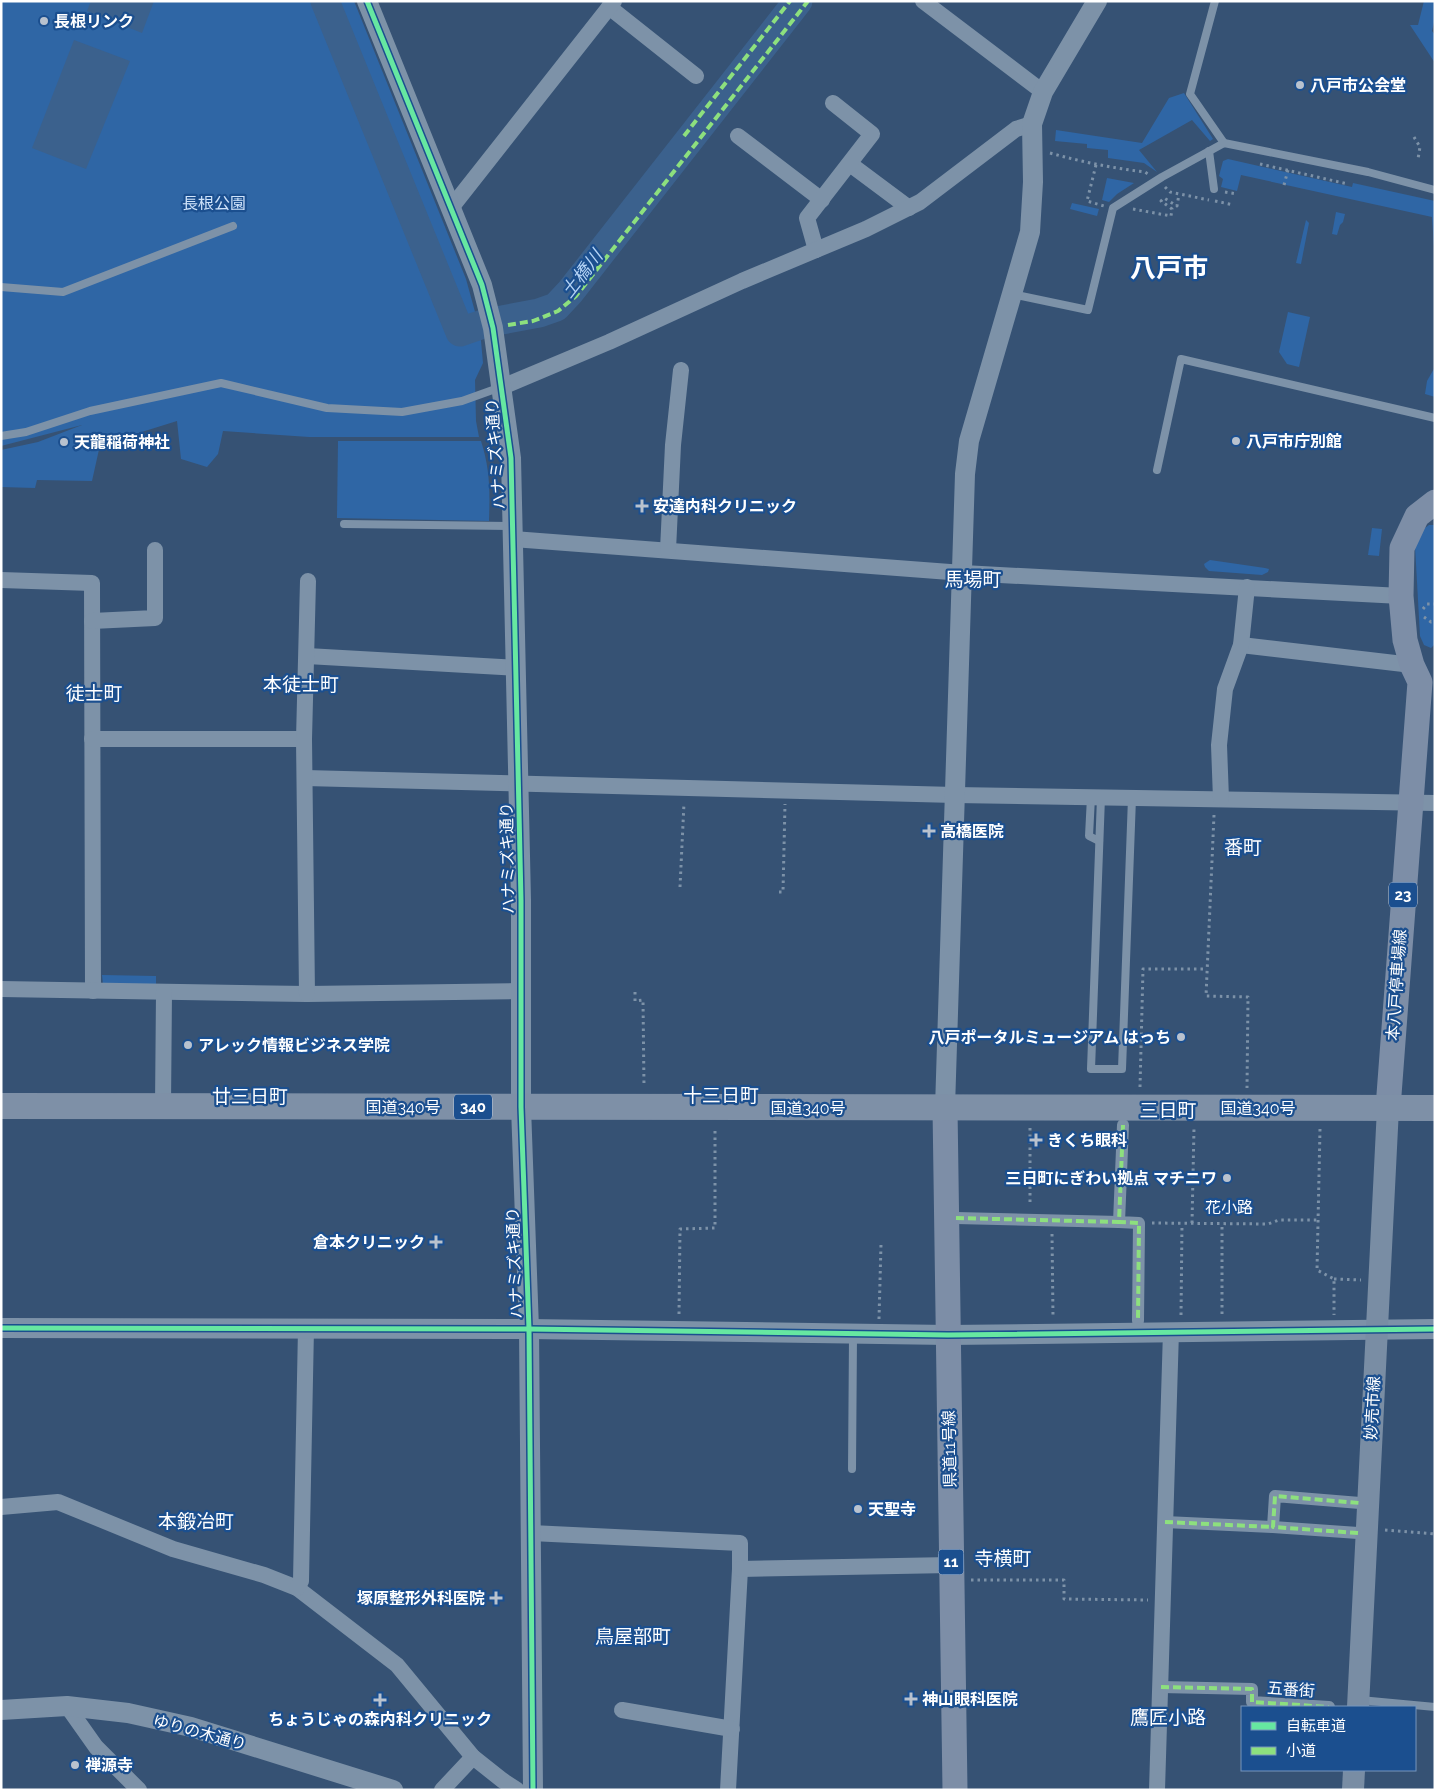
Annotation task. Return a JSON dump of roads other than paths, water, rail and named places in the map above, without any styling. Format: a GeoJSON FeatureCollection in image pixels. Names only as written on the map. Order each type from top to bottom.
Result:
{"type":"FeatureCollection","features":[{"type":"Feature","properties":{"kind":"highway","name":"国道340号"},"geometry":{"type":"LineString","coordinates":[[1,1106],[1435,1108]]}},
{"type":"Feature","properties":{"kind":"main road","name":"本八戸停車場線"},"geometry":{"type":"LineString","coordinates":[[1388,1108],[1423,803],[1422,672],[1405,640],[1401,596],[1402,548],[1417,516],[1435,502]]}},
{"type":"Feature","properties":{"kind":"main road","name":"県道11号線"},"geometry":{"type":"LineString","coordinates":[[945,1108],[948,1335],[957,1572],[955,1790]]}},
{"type":"Feature","properties":{"kind":"main road","name":"妙売市線"},"geometry":{"type":"LineString","coordinates":[[1358,1703],[1388,1108]]}},
{"type":"Feature","properties":{"kind":"main road"},"geometry":{"type":"LineString","coordinates":[[1353,1790],[1354,1771]]}},
{"type":"Feature","properties":{"kind":"street","name":"ハナミズキ通り"},"geometry":{"type":"LineString","coordinates":[[368,1],[487,300],[502,387],[511,458],[521,900],[521,1107],[529,1329],[533,1790]]}},
{"type":"Feature","properties":{"kind":"street"},"geometry":{"type":"LineString","coordinates":[[923,1],[1043,92]]}},
{"type":"Feature","properties":{"kind":"street"},"geometry":{"type":"LineString","coordinates":[[945,1108],[965,474],[969,441],[1030,232],[1033,182],[1032,124],[1043,92],[1097,1]]}},
{"type":"Feature","properties":{"kind":"street"},"geometry":{"type":"LineString","coordinates":[[451,208],[612,4],[696,76]]}},
{"type":"Feature","properties":{"kind":"street"},"geometry":{"type":"LineString","coordinates":[[816,250],[807,218],[872,134],[833,103]]}},
{"type":"Feature","properties":{"kind":"street"},"geometry":{"type":"LineString","coordinates":[[502,387],[609,342],[742,280],[866,229],[909,208],[927,197],[1016,129],[1032,124]]}},
{"type":"Feature","properties":{"kind":"street"},"geometry":{"type":"LineString","coordinates":[[738,136],[822,200]]}},
{"type":"Feature","properties":{"kind":"street"},"geometry":{"type":"LineString","coordinates":[[850,164],[909,208]]}},
{"type":"Feature","properties":{"kind":"street"},"geometry":{"type":"LineString","coordinates":[[668,550],[673,445],[681,370]]}},
{"type":"Feature","properties":{"kind":"street"},"geometry":{"type":"LineString","coordinates":[[513,532],[668,550],[963,573],[1401,596]]}},
{"type":"Feature","properties":{"kind":"street"},"geometry":{"type":"LineString","coordinates":[[92,620],[154,618],[154,550]]}},
{"type":"Feature","properties":{"kind":"street"},"geometry":{"type":"LineString","coordinates":[[1,580],[92,583],[93,990]]}},
{"type":"Feature","properties":{"kind":"street"},"geometry":{"type":"LineString","coordinates":[[307,994],[304,739],[308,581]]}},
{"type":"Feature","properties":{"kind":"street"},"geometry":{"type":"LineString","coordinates":[[1218,799],[1219,745],[1225,688],[1241,646],[1247,587]]}},
{"type":"Feature","properties":{"kind":"street"},"geometry":{"type":"LineString","coordinates":[[1241,646],[1422,672]]}},
{"type":"Feature","properties":{"kind":"street"},"geometry":{"type":"LineString","coordinates":[[307,656],[517,668]]}},
{"type":"Feature","properties":{"kind":"street"},"geometry":{"type":"LineString","coordinates":[[92,739],[304,739]]}},
{"type":"Feature","properties":{"kind":"street"},"geometry":{"type":"LineString","coordinates":[[305,778],[955,795],[1423,803]]}},
{"type":"Feature","properties":{"kind":"street"},"geometry":{"type":"LineString","coordinates":[[1,989],[307,994],[520,991]]}},
{"type":"Feature","properties":{"kind":"street"},"geometry":{"type":"LineString","coordinates":[[163,1106],[164,992]]}},
{"type":"Feature","properties":{"kind":"street"},"geometry":{"type":"LineString","coordinates":[[1120,1222],[1123,1125]]}},
{"type":"Feature","properties":{"kind":"street"},"geometry":{"type":"LineString","coordinates":[[956,1218],[1139,1223],[1138,1321]]}},
{"type":"Feature","properties":{"kind":"street"},"geometry":{"type":"LineString","coordinates":[[1157,1790],[1165,1522],[1176,1326]]}},
{"type":"Feature","properties":{"kind":"street"},"geometry":{"type":"LineString","coordinates":[[1,1328],[529,1329],[948,1335],[1176,1326],[1376,1330],[1435,1329]]}},
{"type":"Feature","properties":{"kind":"street"},"geometry":{"type":"LineString","coordinates":[[297,1588],[301,1581],[306,1328]]}},
{"type":"Feature","properties":{"kind":"street"},"geometry":{"type":"LineString","coordinates":[[1273,1527],[1275,1496],[1360,1503]]}},
{"type":"Feature","properties":{"kind":"street"},"geometry":{"type":"LineString","coordinates":[[1,1507],[58,1502],[173,1548],[264,1575],[297,1588],[397,1665],[473,1757],[517,1790]]}},
{"type":"Feature","properties":{"kind":"street"},"geometry":{"type":"LineString","coordinates":[[1165,1522],[1273,1527],[1358,1534]]}},
{"type":"Feature","properties":{"kind":"street"},"geometry":{"type":"LineString","coordinates":[[531,1533],[740,1542],[728,1790]]}},
{"type":"Feature","properties":{"kind":"street"},"geometry":{"type":"LineString","coordinates":[[740,1568],[957,1572]]}},
{"type":"Feature","properties":{"kind":"street","name":"五番街"},"geometry":{"type":"LineString","coordinates":[[1160,1687],[1252,1689],[1252,1702],[1314,1706]]}},
{"type":"Feature","properties":{"kind":"street"},"geometry":{"type":"LineString","coordinates":[[67,1706],[96,1747],[139,1790]]}},
{"type":"Feature","properties":{"kind":"street","name":"ゆりの木通り"},"geometry":{"type":"LineString","coordinates":[[1,1710],[67,1706],[128,1713],[191,1728],[394,1790]]}},
{"type":"Feature","properties":{"kind":"street"},"geometry":{"type":"LineString","coordinates":[[622,1710],[732,1729]]}},
{"type":"Feature","properties":{"kind":"street"},"geometry":{"type":"LineString","coordinates":[[442,1790],[473,1757]]}},
{"type":"Feature","properties":{"kind":"lane"},"geometry":{"type":"LineString","coordinates":[[1215,1],[1190,94],[1224,143]]}},
{"type":"Feature","properties":{"kind":"lane"},"geometry":{"type":"LineString","coordinates":[[1011,293],[1088,310],[1113,208],[1157,180],[1224,143],[1368,172],[1435,190]]}},
{"type":"Feature","properties":{"kind":"lane"},"geometry":{"type":"LineString","coordinates":[[1209,151],[1214,189]]}},
{"type":"Feature","properties":{"kind":"lane"},"geometry":{"type":"LineString","coordinates":[[1,287],[63,292],[233,226]]}},
{"type":"Feature","properties":{"kind":"lane"},"geometry":{"type":"LineString","coordinates":[[1157,470],[1180,359],[1435,418]]}},
{"type":"Feature","properties":{"kind":"lane"},"geometry":{"type":"LineString","coordinates":[[1,436],[26,432],[90,412],[221,383],[327,408],[402,412],[462,401],[502,387]]}},
{"type":"Feature","properties":{"kind":"lane"},"geometry":{"type":"LineString","coordinates":[[344,524],[513,532]]}},
{"type":"Feature","properties":{"kind":"lane"},"geometry":{"type":"LineString","coordinates":[[1096,797],[1089,836],[1099,841],[1091,1069],[1122,1069],[1132,798]]}},
{"type":"Feature","properties":{"kind":"lane"},"geometry":{"type":"LineString","coordinates":[[852,1469],[853,1334]]}},
{"type":"Feature","properties":{"kind":"lane"},"geometry":{"type":"LineString","coordinates":[[1358,1703],[1416,1706]]}},
{"type":"Feature","properties":{"kind":"lane"},"geometry":{"type":"LineString","coordinates":[[1416,1706],[1435,1707]]}},
{"type":"Feature","properties":{"kind":"waterway","name":"土橋川"},"geometry":{"type":"LineString","coordinates":[[325,1],[460,332],[486,323],[539,313],[556,307],[570,292],[798,1]]}},
{"type":"Feature","properties":{"kind":"place","name":"長根リンク"},"geometry":{"type":"Point","coordinates":[44,21]}},
{"type":"Feature","properties":{"kind":"place","name":"八戸市公会堂"},"geometry":{"type":"Point","coordinates":[1300,85]}},
{"type":"Feature","properties":{"kind":"place","name":"八戸市庁別館"},"geometry":{"type":"Point","coordinates":[1236,441]}},
{"type":"Feature","properties":{"kind":"place","name":"天龍稲荷神社"},"geometry":{"type":"Point","coordinates":[64,442]}},
{"type":"Feature","properties":{"kind":"place","name":"安達内科クリニック"},"geometry":{"type":"Point","coordinates":[642,506]}},
{"type":"Feature","properties":{"kind":"place","name":"高橋医院"},"geometry":{"type":"Point","coordinates":[929,831]}},
{"type":"Feature","properties":{"kind":"place","name":"八戸ポータルミュージアム はっち"},"geometry":{"type":"Point","coordinates":[1181,1037]}},
{"type":"Feature","properties":{"kind":"place","name":"アレック情報ビジネス学院"},"geometry":{"type":"Point","coordinates":[188,1045]}},
{"type":"Feature","properties":{"kind":"place","name":"きくち眼科"},"geometry":{"type":"Point","coordinates":[1036,1140]}},
{"type":"Feature","properties":{"kind":"place","name":"三日町にぎわい拠点 マチニワ"},"geometry":{"type":"Point","coordinates":[1227,1178]}},
{"type":"Feature","properties":{"kind":"place","name":"倉本クリニック"},"geometry":{"type":"Point","coordinates":[436,1242]}},
{"type":"Feature","properties":{"kind":"place","name":"天聖寺"},"geometry":{"type":"Point","coordinates":[858,1509]}},
{"type":"Feature","properties":{"kind":"place","name":"塚原整形外科医院"},"geometry":{"type":"Point","coordinates":[496,1598]}},
{"type":"Feature","properties":{"kind":"place","name":"神山眼科医院"},"geometry":{"type":"Point","coordinates":[911,1699]}},
{"type":"Feature","properties":{"kind":"place","name":"ちょうじゃの森内科クリニック"},"geometry":{"type":"Point","coordinates":[380,1700]}},
{"type":"Feature","properties":{"kind":"place","name":"禅源寺"},"geometry":{"type":"Point","coordinates":[75,1765]}},
{"type":"Feature","properties":{"kind":"district","name":"八戸市"},"geometry":{"type":"Point","coordinates":[1169,268]}},
{"type":"Feature","properties":{"kind":"district","name":"馬場町"},"geometry":{"type":"Point","coordinates":[973,579]}},
{"type":"Feature","properties":{"kind":"district","name":"本徒士町"},"geometry":{"type":"Point","coordinates":[301,684]}},
{"type":"Feature","properties":{"kind":"district","name":"徒士町"},"geometry":{"type":"Point","coordinates":[94,693]}},
{"type":"Feature","properties":{"kind":"district","name":"番町"},"geometry":{"type":"Point","coordinates":[1243,847]}},
{"type":"Feature","properties":{"kind":"district","name":"十三日町"},"geometry":{"type":"Point","coordinates":[721,1095]}},
{"type":"Feature","properties":{"kind":"district","name":"廿三日町"},"geometry":{"type":"Point","coordinates":[250,1096]}},
{"type":"Feature","properties":{"kind":"district","name":"三日町"},"geometry":{"type":"Point","coordinates":[1168,1110]}},
{"type":"Feature","properties":{"kind":"district","name":"本鍛冶町"},"geometry":{"type":"Point","coordinates":[196,1521]}},
{"type":"Feature","properties":{"kind":"district","name":"寺横町"},"geometry":{"type":"Point","coordinates":[1003,1558]}},
{"type":"Feature","properties":{"kind":"district","name":"鳥屋部町"},"geometry":{"type":"Point","coordinates":[633,1636]}},
{"type":"Feature","properties":{"kind":"district","name":"鷹匠小路"},"geometry":{"type":"Point","coordinates":[1168,1717]}},
{"type":"Feature","properties":{"kind":"park label","name":"長根公園"},"geometry":{"type":"Point","coordinates":[214,203]}}]}
